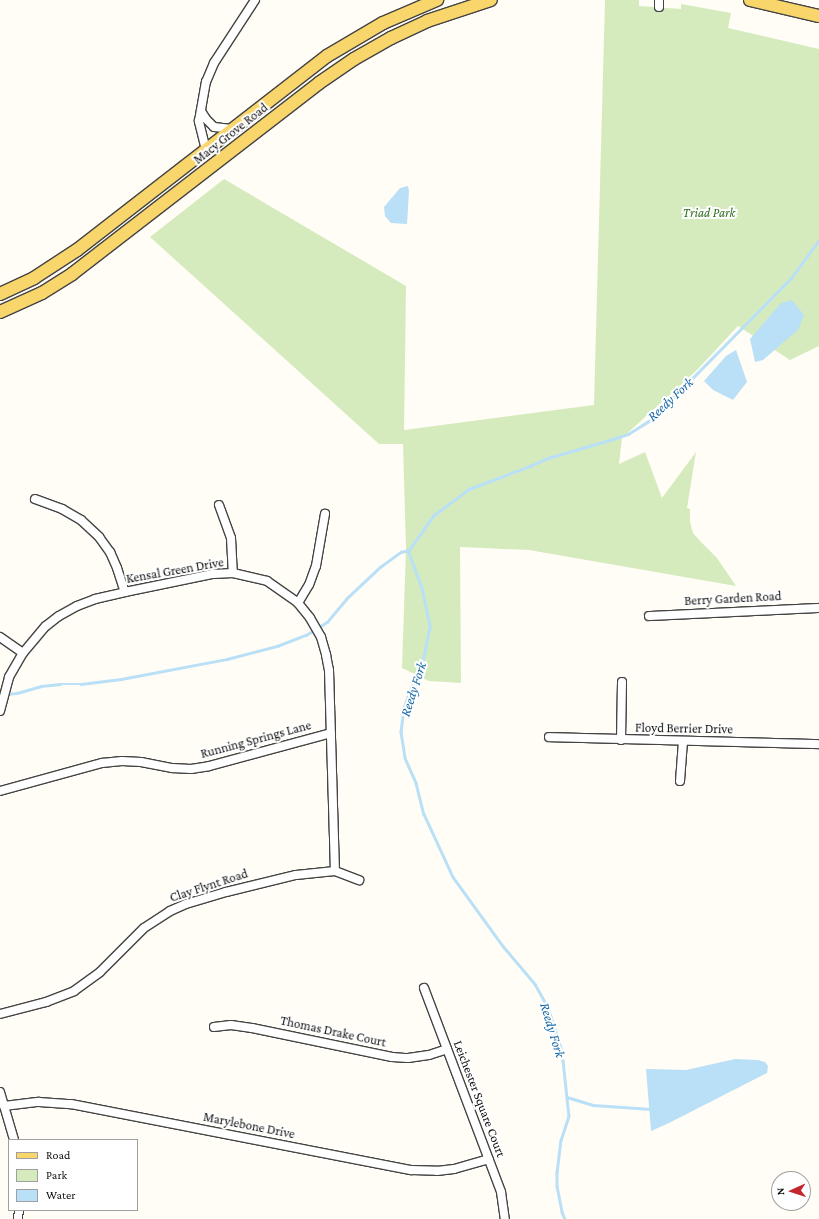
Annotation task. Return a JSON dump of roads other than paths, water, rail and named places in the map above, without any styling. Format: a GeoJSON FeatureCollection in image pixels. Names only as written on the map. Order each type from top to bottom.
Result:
{"type":"FeatureCollection","features":[{"type":"Feature","properties":{"kind":"main road","name":"Macy Grove Road"},"geometry":{"type":"LineString","coordinates":[[0,294],[34,278],[63,260],[309,70],[363,34],[402,14],[436,0]]}},
{"type":"Feature","properties":{"kind":"main road","name":"Macy Grove Road"},"geometry":{"type":"LineString","coordinates":[[0,312],[42,293],[72,274],[319,83],[371,49],[427,22],[491,0]]}},
{"type":"Feature","properties":{"kind":"main road"},"geometry":{"type":"LineString","coordinates":[[750,0],[819,16]]}},
{"type":"Feature","properties":{"kind":"main road"},"geometry":{"type":"LineString","coordinates":[[226,155],[226,146],[230,141],[309,70]]}},
{"type":"Feature","properties":{"kind":"street"},"geometry":{"type":"LineString","coordinates":[[206,150],[199,121],[203,92],[209,72],[255,0]]}},
{"type":"Feature","properties":{"kind":"street"},"geometry":{"type":"LineString","coordinates":[[201,111],[214,126],[232,129]]}},
{"type":"Feature","properties":{"kind":"street"},"geometry":{"type":"LineString","coordinates":[[35,499],[62,509],[82,520],[99,537],[110,552],[117,568],[124,592]]}},
{"type":"Feature","properties":{"kind":"street"},"geometry":{"type":"LineString","coordinates":[[219,505],[231,538],[232,573]]}},
{"type":"Feature","properties":{"kind":"street"},"geometry":{"type":"LineString","coordinates":[[298,603],[309,585],[316,566],[325,514]]}},
{"type":"Feature","properties":{"kind":"street","name":"Kensal Green Drive"},"geometry":{"type":"LineString","coordinates":[[0,711],[8,677],[23,653],[34,638],[59,616],[77,606],[95,599],[124,592],[213,574],[232,573],[267,581],[298,603],[310,618],[320,637],[326,655],[329,670],[335,871]]}},
{"type":"Feature","properties":{"kind":"street","name":"Berry Garden Road"},"geometry":{"type":"LineString","coordinates":[[649,616],[731,613],[785,608],[819,608]]}},
{"type":"Feature","properties":{"kind":"street"},"geometry":{"type":"LineString","coordinates":[[0,637],[23,653]]}},
{"type":"Feature","properties":{"kind":"street"},"geometry":{"type":"LineString","coordinates":[[620,740],[622,682]]}},
{"type":"Feature","properties":{"kind":"street","name":"Running Springs Lane"},"geometry":{"type":"LineString","coordinates":[[0,791],[102,763],[122,761],[185,769],[209,766],[331,733]]}},
{"type":"Feature","properties":{"kind":"street","name":"Floyd Berrier Drive"},"geometry":{"type":"LineString","coordinates":[[549,737],[819,744]]}},
{"type":"Feature","properties":{"kind":"street"},"geometry":{"type":"LineString","coordinates":[[680,781],[683,741]]}},
{"type":"Feature","properties":{"kind":"street","name":"Clay Flynt Road"},"geometry":{"type":"LineString","coordinates":[[0,1014],[46,1002],[62,996],[87,983],[144,928],[170,911],[186,904],[276,879],[296,875],[335,871],[359,880]]}},
{"type":"Feature","properties":{"kind":"street","name":"Leichester Square Court"},"geometry":{"type":"LineString","coordinates":[[424,988],[501,1192],[505,1219]]}},
{"type":"Feature","properties":{"kind":"street","name":"Thomas Drake Court"},"geometry":{"type":"LineString","coordinates":[[214,1026],[231,1025],[252,1028],[392,1057],[415,1057],[447,1049]]}},
{"type":"Feature","properties":{"kind":"street"},"geometry":{"type":"LineString","coordinates":[[0,1092],[14,1139]]}},
{"type":"Feature","properties":{"kind":"street","name":"Marylebone Drive"},"geometry":{"type":"LineString","coordinates":[[4,1106],[39,1102],[71,1104],[412,1170],[449,1170],[488,1159]]}},
{"type":"Feature","properties":{"kind":"water"},"geometry":{"type":"Polygon","coordinates":[[[408,186],[407,224],[391,223],[385,216],[384,207],[400,188],[408,186]]]}},
{"type":"Feature","properties":{"kind":"water"},"geometry":{"type":"Polygon","coordinates":[[[792,300],[804,315],[798,330],[763,360],[755,362],[750,339],[781,303],[792,300]]]}},
{"type":"Feature","properties":{"kind":"water"},"geometry":{"type":"Polygon","coordinates":[[[736,350],[747,382],[733,400],[713,390],[704,381],[726,356],[736,350]]]}},
{"type":"Feature","properties":{"kind":"water"},"geometry":{"type":"Polygon","coordinates":[[[735,1059],[758,1060],[765,1062],[768,1066],[767,1073],[651,1131],[646,1069],[686,1070],[735,1059]]]}},
{"type":"Feature","properties":{"kind":"waterway","name":"Reedy Fork"},"geometry":{"type":"LineString","coordinates":[[0,695],[17,693],[41,686],[81,684],[121,679],[227,659],[277,646],[306,635],[327,622],[346,599],[380,567],[401,552],[409,550],[434,515],[469,489],[548,458],[628,434],[652,419],[791,278],[819,240]]}},
{"type":"Feature","properties":{"kind":"waterway","name":"Reedy Fork"},"geometry":{"type":"LineString","coordinates":[[408,550],[422,588],[430,627],[422,667],[410,691],[404,708],[401,732],[405,758],[416,783],[424,814],[453,877],[503,946],[535,984],[548,1007],[562,1051],[569,1116],[561,1140],[557,1172],[557,1186],[562,1212],[565,1219]]}},
{"type":"Feature","properties":{"kind":"waterway"},"geometry":{"type":"LineString","coordinates":[[567,1097],[593,1105],[651,1109]]}},
{"type":"Feature","properties":{"kind":"park label","name":"Triad Park"},"geometry":{"type":"Point","coordinates":[709,213]}}]}
